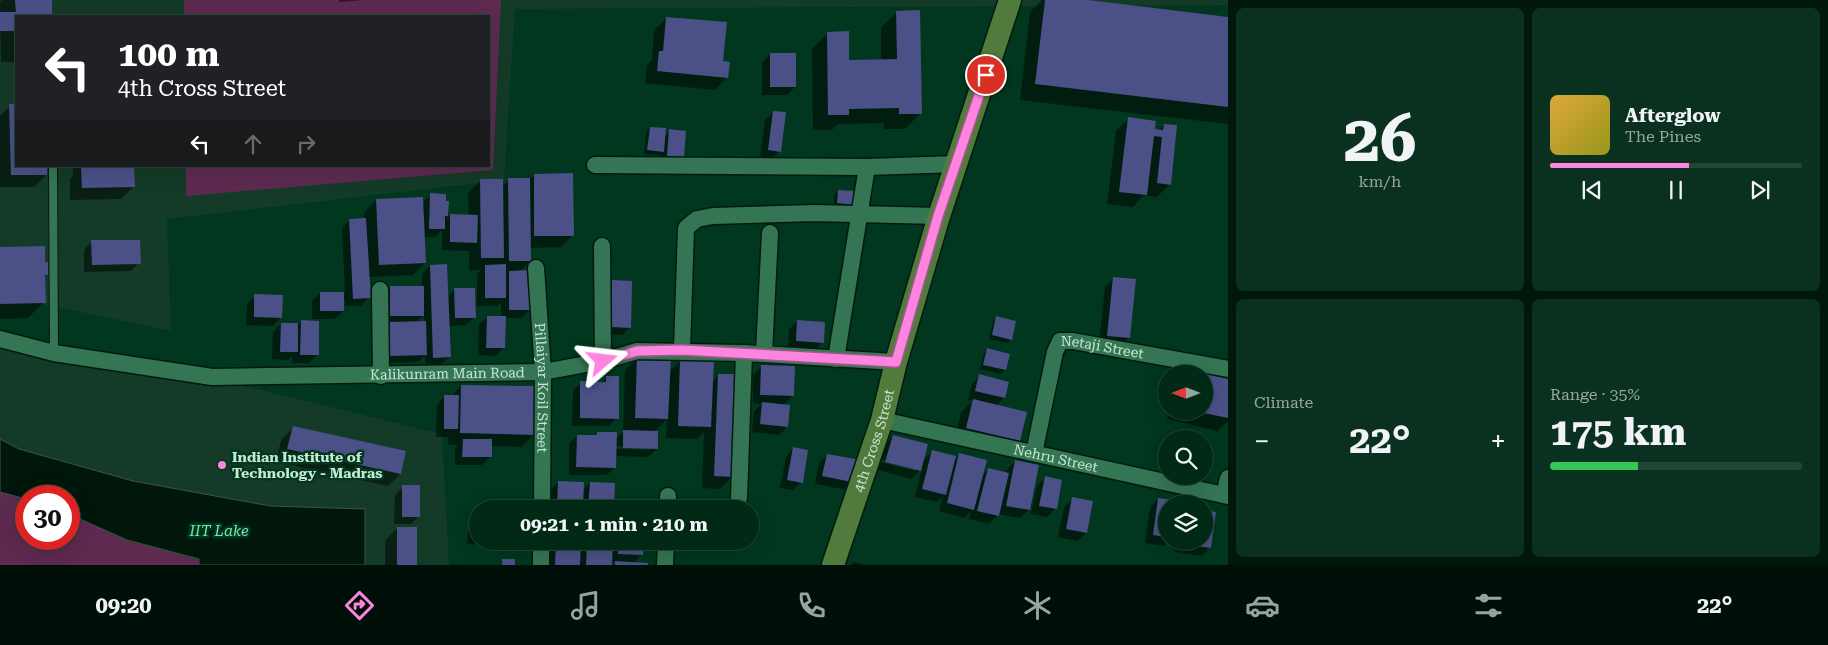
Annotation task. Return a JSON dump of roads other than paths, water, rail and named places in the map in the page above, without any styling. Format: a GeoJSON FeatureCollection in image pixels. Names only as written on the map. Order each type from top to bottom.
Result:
{"type":"FeatureCollection","features":[{"type":"Feature","properties":{"kind":"street","name":"4th Cross Street"},"geometry":{"type":"LineString","coordinates":[[832,565],[882,420],[896,362],[938,216],[957,164],[1010,0]]}},
{"type":"Feature","properties":{"kind":"street"},"geometry":{"type":"LineString","coordinates":[[595,165],[867,167],[957,164]]}},
{"type":"Feature","properties":{"kind":"street"},"geometry":{"type":"LineString","coordinates":[[836,359],[867,167]]}},
{"type":"Feature","properties":{"kind":"street"},"geometry":{"type":"LineString","coordinates":[[682,350],[686,228],[697,219],[713,216],[860,214],[938,216]]}},
{"type":"Feature","properties":{"kind":"street"},"geometry":{"type":"LineString","coordinates":[[764,353],[770,233]]}},
{"type":"Feature","properties":{"kind":"street"},"geometry":{"type":"LineString","coordinates":[[602,246],[603,361]]}},
{"type":"Feature","properties":{"kind":"street","name":"Pillaiyar Koil Street"},"geometry":{"type":"LineString","coordinates":[[536,268],[543,372],[542,500]]}},
{"type":"Feature","properties":{"kind":"street"},"geometry":{"type":"LineString","coordinates":[[380,290],[381,376]]}},
{"type":"Feature","properties":{"kind":"street","name":"Kalikunram Main Road"},"geometry":{"type":"LineString","coordinates":[[0,339],[54,353],[212,377],[381,376],[543,372],[603,361],[637,351],[682,350],[764,353],[896,362]]}},
{"type":"Feature","properties":{"kind":"street","name":"Netaji Street"},"geometry":{"type":"LineString","coordinates":[[1034,453],[1055,352],[1060,341],[1073,341],[1228,368]]}},
{"type":"Feature","properties":{"kind":"street"},"geometry":{"type":"LineString","coordinates":[[739,498],[744,352]]}},
{"type":"Feature","properties":{"kind":"street","name":"Nehru Street"},"geometry":{"type":"LineString","coordinates":[[882,420],[1226,496]]}},
{"type":"Feature","properties":{"kind":"street"},"geometry":{"type":"LineString","coordinates":[[1226,496],[1228,478]]}},
{"type":"Feature","properties":{"kind":"street"},"geometry":{"type":"LineString","coordinates":[[541,550],[541,565]]}},
{"type":"Feature","properties":{"kind":"street"},"geometry":{"type":"LineString","coordinates":[[665,565],[666,550]]}},
{"type":"Feature","properties":{"kind":"lane"},"geometry":{"type":"LineString","coordinates":[[53,167],[54,353]]}},
{"type":"Feature","properties":{"kind":"water","name":"IIT Lake"},"geometry":{"type":"Polygon","coordinates":[[[0,439],[19,449],[133,481],[270,506],[365,509],[365,565],[199,565],[199,559],[127,540],[80,519],[80,485],[15,485],[15,496],[0,492],[0,439]]]}},
{"type":"Feature","properties":{"kind":"place","name":"Indian Institute of Technology - Madras"},"geometry":{"type":"Point","coordinates":[222,465]}}]}
